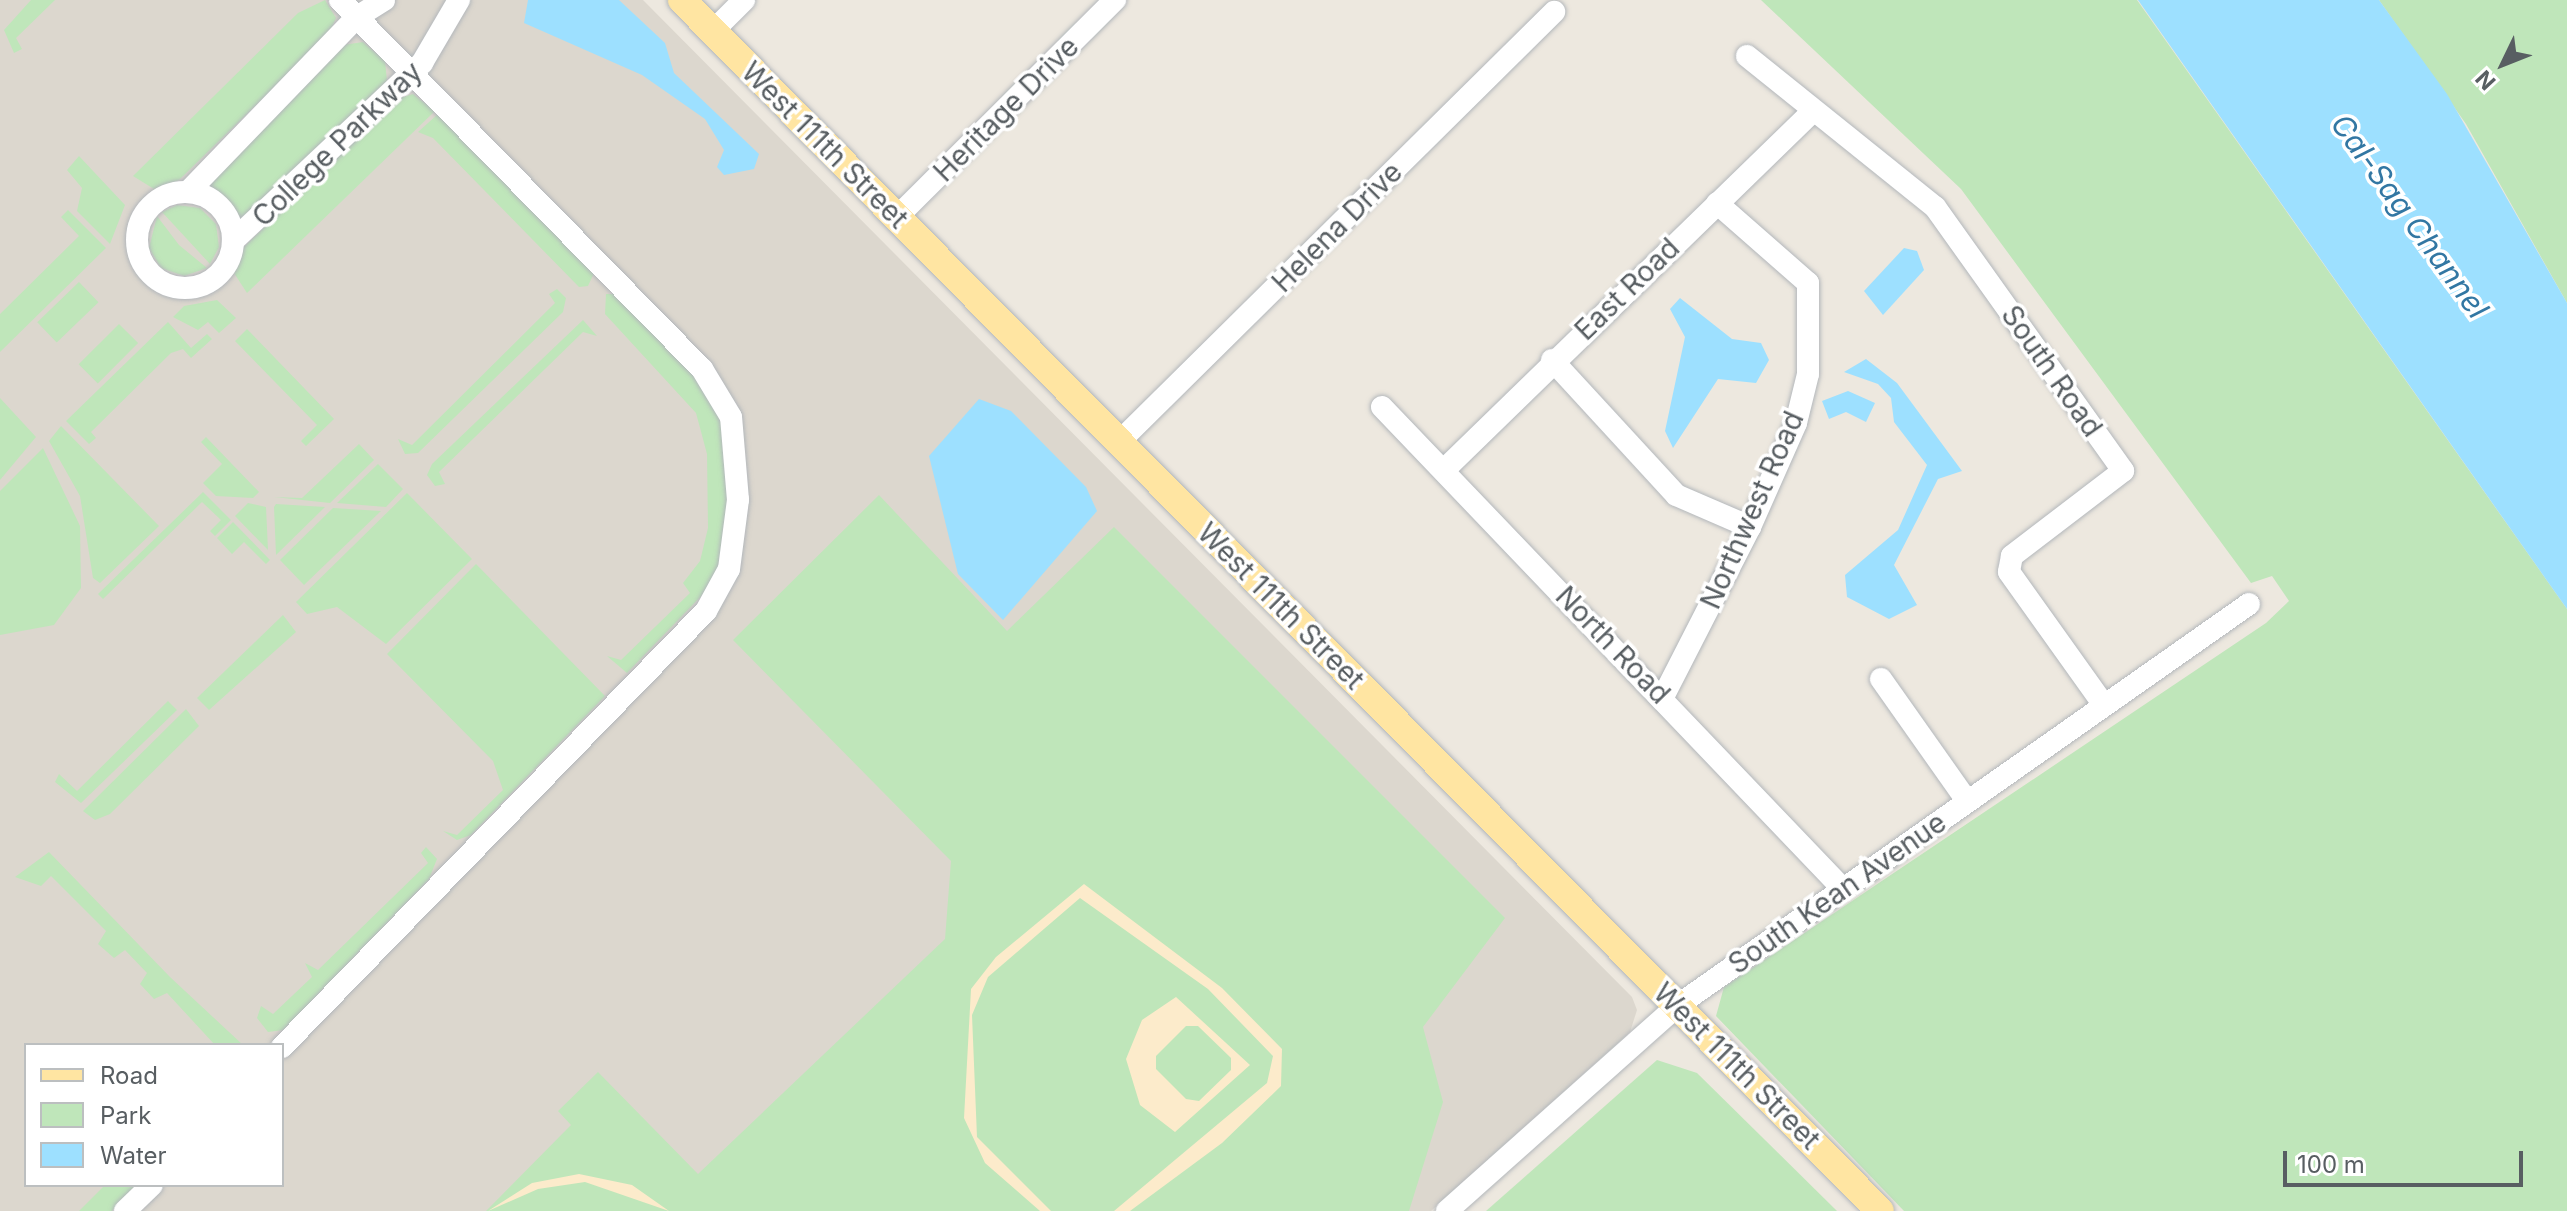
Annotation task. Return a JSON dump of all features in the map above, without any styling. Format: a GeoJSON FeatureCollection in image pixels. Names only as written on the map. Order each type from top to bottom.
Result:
{"type":"FeatureCollection","features":[{"type":"Feature","properties":{"kind":"main road","name":"West 111th Street"},"geometry":{"type":"LineString","coordinates":[[682,0],[1880,1211]]}},
{"type":"Feature","properties":{"kind":"street"},"geometry":{"type":"LineString","coordinates":[[284,1045],[689,630],[721,590],[736,544],[738,451],[718,391],[340,0]]}},
{"type":"Feature","properties":{"kind":"street","name":"College Parkway"},"geometry":{"type":"LineString","coordinates":[[384,0],[357,17],[188,192],[163,197],[142,219],[137,243],[150,273],[179,288],[196,287],[218,275],[233,241],[413,73],[459,0]]}},
{"type":"Feature","properties":{"kind":"street"},"geometry":{"type":"LineString","coordinates":[[713,31],[744,0]]}},
{"type":"Feature","properties":{"kind":"street","name":"Heritage Drive"},"geometry":{"type":"LineString","coordinates":[[897,217],[1115,0]]}},
{"type":"Feature","properties":{"kind":"street","name":"Helena Drive"},"geometry":{"type":"LineString","coordinates":[[1119,442],[1554,12]]}},
{"type":"Feature","properties":{"kind":"street","name":"South Road"},"geometry":{"type":"LineString","coordinates":[[1747,56],[1935,207],[2123,471],[2012,556],[2009,572],[2104,705]]}},
{"type":"Feature","properties":{"kind":"street","name":"East Road"},"geometry":{"type":"LineString","coordinates":[[1444,470],[1552,360],[1813,111]]}},
{"type":"Feature","properties":{"kind":"street","name":"College Parkway"},"geometry":{"type":"LineString","coordinates":[[188,192],[225,213],[233,241]]}},
{"type":"Feature","properties":{"kind":"street","name":"Northwest Road"},"geometry":{"type":"LineString","coordinates":[[1663,697],[1750,527],[1796,423],[1808,374],[1811,291],[1798,272],[1717,203]]}},
{"type":"Feature","properties":{"kind":"street"},"geometry":{"type":"LineString","coordinates":[[1552,360],[1676,495],[1750,527]]}},
{"type":"Feature","properties":{"kind":"street","name":"North Road"},"geometry":{"type":"LineString","coordinates":[[1382,407],[1663,697],[1840,886]]}},
{"type":"Feature","properties":{"kind":"street","name":"South Kean Avenue"},"geometry":{"type":"LineString","coordinates":[[1447,1211],[1677,1006],[1840,886],[2249,604]]}},
{"type":"Feature","properties":{"kind":"street"},"geometry":{"type":"LineString","coordinates":[[1881,679],[1967,801]]}},
{"type":"Feature","properties":{"kind":"street"},"geometry":{"type":"LineString","coordinates":[[125,1211],[150,1187]]}},
{"type":"Feature","properties":{"kind":"shaded area"},"geometry":{"type":"Polygon","coordinates":[[[0,0],[643,0],[1632,997],[1637,1010],[1630,1032],[1431,1211],[0,1211],[0,0]]]}},
{"type":"Feature","properties":{"kind":"green space"},"geometry":{"type":"Polygon","coordinates":[[[31,0],[55,0],[16,38],[22,49],[14,53],[4,30],[31,0]]]}},
{"type":"Feature","properties":{"kind":"green space"},"geometry":{"type":"Polygon","coordinates":[[[325,0],[336,18],[329,34],[179,180],[154,189],[133,176],[298,13],[325,0]]]}},
{"type":"Feature","properties":{"kind":"green space"},"geometry":{"type":"Polygon","coordinates":[[[1761,0],[2137,0],[2567,609],[2567,1211],[1904,1211],[1716,1016],[1724,987],[2266,623],[2289,601],[2272,576],[2251,583],[1961,189],[1761,0]]]}},
{"type":"Feature","properties":{"kind":"green space"},"geometry":{"type":"Polygon","coordinates":[[[2379,0],[2567,0],[2567,303],[2466,124],[2379,0]]]}},
{"type":"Feature","properties":{"kind":"green space"},"geometry":{"type":"Polygon","coordinates":[[[363,42],[385,61],[387,81],[239,222],[223,196],[203,185],[343,45],[363,42]]]}},
{"type":"Feature","properties":{"kind":"green space"},"geometry":{"type":"Polygon","coordinates":[[[413,94],[435,111],[247,293],[234,273],[244,247],[396,99],[413,94]]]}},
{"type":"Feature","properties":{"kind":"green space"},"geometry":{"type":"Polygon","coordinates":[[[438,114],[594,273],[588,286],[579,287],[433,138],[418,132],[438,114]]]}},
{"type":"Feature","properties":{"kind":"green space"},"geometry":{"type":"Polygon","coordinates":[[[79,156],[125,205],[110,244],[77,211],[82,188],[67,170],[79,156]]]}},
{"type":"Feature","properties":{"kind":"green space"},"geometry":{"type":"Polygon","coordinates":[[[177,205],[200,208],[216,224],[219,247],[210,264],[162,212],[177,205]]]}},
{"type":"Feature","properties":{"kind":"green space"},"geometry":{"type":"Polygon","coordinates":[[[68,210],[106,248],[0,352],[0,314],[79,236],[61,217],[68,210]]]}},
{"type":"Feature","properties":{"kind":"green space"},"geometry":{"type":"Polygon","coordinates":[[[157,216],[179,245],[207,268],[184,276],[161,268],[149,248],[157,216]]]}},
{"type":"Feature","properties":{"kind":"green space"},"geometry":{"type":"Polygon","coordinates":[[[79,282],[98,302],[57,342],[37,322],[79,282]]]}},
{"type":"Feature","properties":{"kind":"green space"},"geometry":{"type":"Polygon","coordinates":[[[557,289],[566,298],[563,312],[418,453],[405,454],[398,439],[412,445],[555,303],[549,294],[557,289]]]}},
{"type":"Feature","properties":{"kind":"green space"},"geometry":{"type":"Polygon","coordinates":[[[606,294],[616,294],[694,374],[721,419],[728,503],[721,563],[710,587],[627,673],[607,656],[621,660],[690,593],[683,583],[700,561],[708,528],[707,454],[696,413],[605,314],[606,294]]]}},
{"type":"Feature","properties":{"kind":"green space"},"geometry":{"type":"Polygon","coordinates":[[[217,300],[236,318],[219,333],[208,322],[198,330],[173,317],[184,306],[217,300]]]}},
{"type":"Feature","properties":{"kind":"green space"},"geometry":{"type":"Polygon","coordinates":[[[583,320],[597,336],[583,332],[439,472],[445,484],[435,486],[427,475],[432,464],[583,320]]]}},
{"type":"Feature","properties":{"kind":"green space"},"geometry":{"type":"Polygon","coordinates":[[[168,322],[191,348],[207,334],[212,339],[191,358],[183,349],[171,353],[91,432],[96,438],[89,444],[66,421],[168,322]]]}},
{"type":"Feature","properties":{"kind":"green space"},"geometry":{"type":"Polygon","coordinates":[[[119,324],[138,343],[98,383],[79,364],[119,324]]]}},
{"type":"Feature","properties":{"kind":"green space"},"geometry":{"type":"Polygon","coordinates":[[[247,329],[334,419],[306,446],[301,441],[317,425],[235,341],[247,329]]]}},
{"type":"Feature","properties":{"kind":"green space"},"geometry":{"type":"Polygon","coordinates":[[[0,398],[36,437],[0,480],[0,398]]]}},
{"type":"Feature","properties":{"kind":"green space"},"geometry":{"type":"Polygon","coordinates":[[[61,426],[159,526],[100,583],[93,578],[80,496],[49,441],[61,426]]]}},
{"type":"Feature","properties":{"kind":"green space"},"geometry":{"type":"Polygon","coordinates":[[[206,437],[259,492],[253,498],[216,496],[203,483],[222,464],[201,442],[206,437]]]}},
{"type":"Feature","properties":{"kind":"green space"},"geometry":{"type":"Polygon","coordinates":[[[359,444],[374,460],[330,503],[274,497],[302,498],[359,444]]]}},
{"type":"Feature","properties":{"kind":"green space"},"geometry":{"type":"Polygon","coordinates":[[[43,448],[80,526],[81,588],[54,625],[0,635],[0,491],[43,448]]]}},
{"type":"Feature","properties":{"kind":"green space"},"geometry":{"type":"Polygon","coordinates":[[[378,464],[403,489],[386,507],[337,503],[378,464]]]}},
{"type":"Feature","properties":{"kind":"green space"},"geometry":{"type":"Polygon","coordinates":[[[203,492],[231,520],[215,536],[210,531],[221,520],[202,502],[103,599],[98,594],[203,492]]]}},
{"type":"Feature","properties":{"kind":"green space"},"geometry":{"type":"Polygon","coordinates":[[[407,493],[472,559],[386,644],[337,607],[307,614],[296,602],[407,493]]]}},
{"type":"Feature","properties":{"kind":"green space"},"geometry":{"type":"Polygon","coordinates":[[[879,495],[1007,631],[1114,527],[1505,918],[1423,1027],[1443,1102],[1409,1211],[486,1211],[571,1125],[558,1111],[598,1072],[698,1174],[945,939],[951,861],[733,640],[879,495]]]}},
{"type":"Feature","properties":{"kind":"green space"},"geometry":{"type":"Polygon","coordinates":[[[248,503],[266,507],[268,550],[235,516],[248,503]]]}},
{"type":"Feature","properties":{"kind":"green space"},"geometry":{"type":"Polygon","coordinates":[[[276,504],[325,507],[276,555],[274,507],[276,504]]]}},
{"type":"Feature","properties":{"kind":"green space"},"geometry":{"type":"Polygon","coordinates":[[[333,508],[381,511],[304,585],[280,560],[333,508]]]}},
{"type":"Feature","properties":{"kind":"green space"},"geometry":{"type":"Polygon","coordinates":[[[233,522],[270,560],[266,564],[244,542],[232,554],[217,538],[233,522]]]}},
{"type":"Feature","properties":{"kind":"green space"},"geometry":{"type":"Polygon","coordinates":[[[476,564],[605,696],[471,835],[457,840],[443,831],[457,835],[503,790],[493,761],[387,654],[476,564]]]}},
{"type":"Feature","properties":{"kind":"green space"},"geometry":{"type":"Polygon","coordinates":[[[283,615],[296,632],[209,710],[197,698],[283,615]]]}},
{"type":"Feature","properties":{"kind":"green space"},"geometry":{"type":"Polygon","coordinates":[[[168,701],[177,710],[81,803],[55,782],[59,774],[77,791],[168,701]]]}},
{"type":"Feature","properties":{"kind":"green space"},"geometry":{"type":"Polygon","coordinates":[[[186,709],[199,726],[110,814],[95,820],[83,811],[186,709]]]}},
{"type":"Feature","properties":{"kind":"green space"},"geometry":{"type":"Polygon","coordinates":[[[426,847],[437,859],[429,879],[283,1030],[268,1032],[257,1018],[261,1006],[273,1014],[312,977],[305,963],[318,970],[428,863],[421,853],[426,847]]]}},
{"type":"Feature","properties":{"kind":"green space"},"geometry":{"type":"Polygon","coordinates":[[[49,852],[170,977],[241,1043],[213,1043],[167,993],[154,999],[140,984],[147,973],[125,950],[114,958],[98,944],[106,931],[51,876],[41,886],[15,877],[49,852]]]}},
{"type":"Feature","properties":{"kind":"green space"},"geometry":{"type":"Polygon","coordinates":[[[1657,1060],[1697,1073],[1837,1211],[1486,1211],[1657,1060]]]}},
{"type":"Feature","properties":{"kind":"green space"},"geometry":{"type":"Polygon","coordinates":[[[103,1187],[136,1187],[112,1211],[79,1211],[103,1187]]]}},
{"type":"Feature","properties":{"kind":"sand"},"geometry":{"type":"Polygon","coordinates":[[[1084,884],[1222,988],[1282,1049],[1281,1086],[1222,1143],[1130,1211],[1114,1211],[1267,1083],[1273,1056],[1208,989],[1080,898],[988,977],[972,1015],[977,1137],[1051,1211],[1040,1211],[985,1163],[964,1118],[971,989],[996,957],[1084,884]]]}},
{"type":"Feature","properties":{"kind":"sand"},"geometry":{"type":"Polygon","coordinates":[[[1176,997],[1250,1065],[1175,1132],[1140,1105],[1126,1059],[1142,1020],[1176,997]],[[1186,1026],[1156,1056],[1156,1069],[1186,1099],[1199,1101],[1231,1070],[1231,1058],[1198,1026],[1186,1026]]]}},
{"type":"Feature","properties":{"kind":"sand"},"geometry":{"type":"Polygon","coordinates":[[[579,1174],[632,1185],[669,1211],[585,1182],[538,1189],[488,1211],[532,1183],[579,1174]]]}},
{"type":"Feature","properties":{"kind":"water"},"geometry":{"type":"Polygon","coordinates":[[[528,0],[619,0],[665,43],[674,73],[759,154],[754,169],[724,175],[717,167],[724,150],[705,119],[642,75],[524,23],[528,0]]]}},
{"type":"Feature","properties":{"kind":"water","name":"Cal-Sag Channel"},"geometry":{"type":"Polygon","coordinates":[[[2138,0],[2379,0],[2447,94],[2567,303],[2567,609],[2138,0]]]}},
{"type":"Feature","properties":{"kind":"water"},"geometry":{"type":"Polygon","coordinates":[[[1904,248],[1917,251],[1924,270],[1883,315],[1864,291],[1904,248]]]}},
{"type":"Feature","properties":{"kind":"water"},"geometry":{"type":"Polygon","coordinates":[[[1680,298],[1732,339],[1761,343],[1769,360],[1756,383],[1718,379],[1673,448],[1665,431],[1685,337],[1670,309],[1680,298]]]}},
{"type":"Feature","properties":{"kind":"water"},"geometry":{"type":"Polygon","coordinates":[[[1866,359],[1897,383],[1962,471],[1938,479],[1894,565],[1917,605],[1889,619],[1847,597],[1845,575],[1898,530],[1927,465],[1894,422],[1891,398],[1878,384],[1844,372],[1866,359]]]}},
{"type":"Feature","properties":{"kind":"water"},"geometry":{"type":"Polygon","coordinates":[[[1848,391],[1875,403],[1866,422],[1846,412],[1829,419],[1822,401],[1848,391]]]}},
{"type":"Feature","properties":{"kind":"water"},"geometry":{"type":"Polygon","coordinates":[[[979,399],[1011,411],[1086,487],[1097,511],[1003,620],[958,574],[929,456],[979,399]]]}}]}
